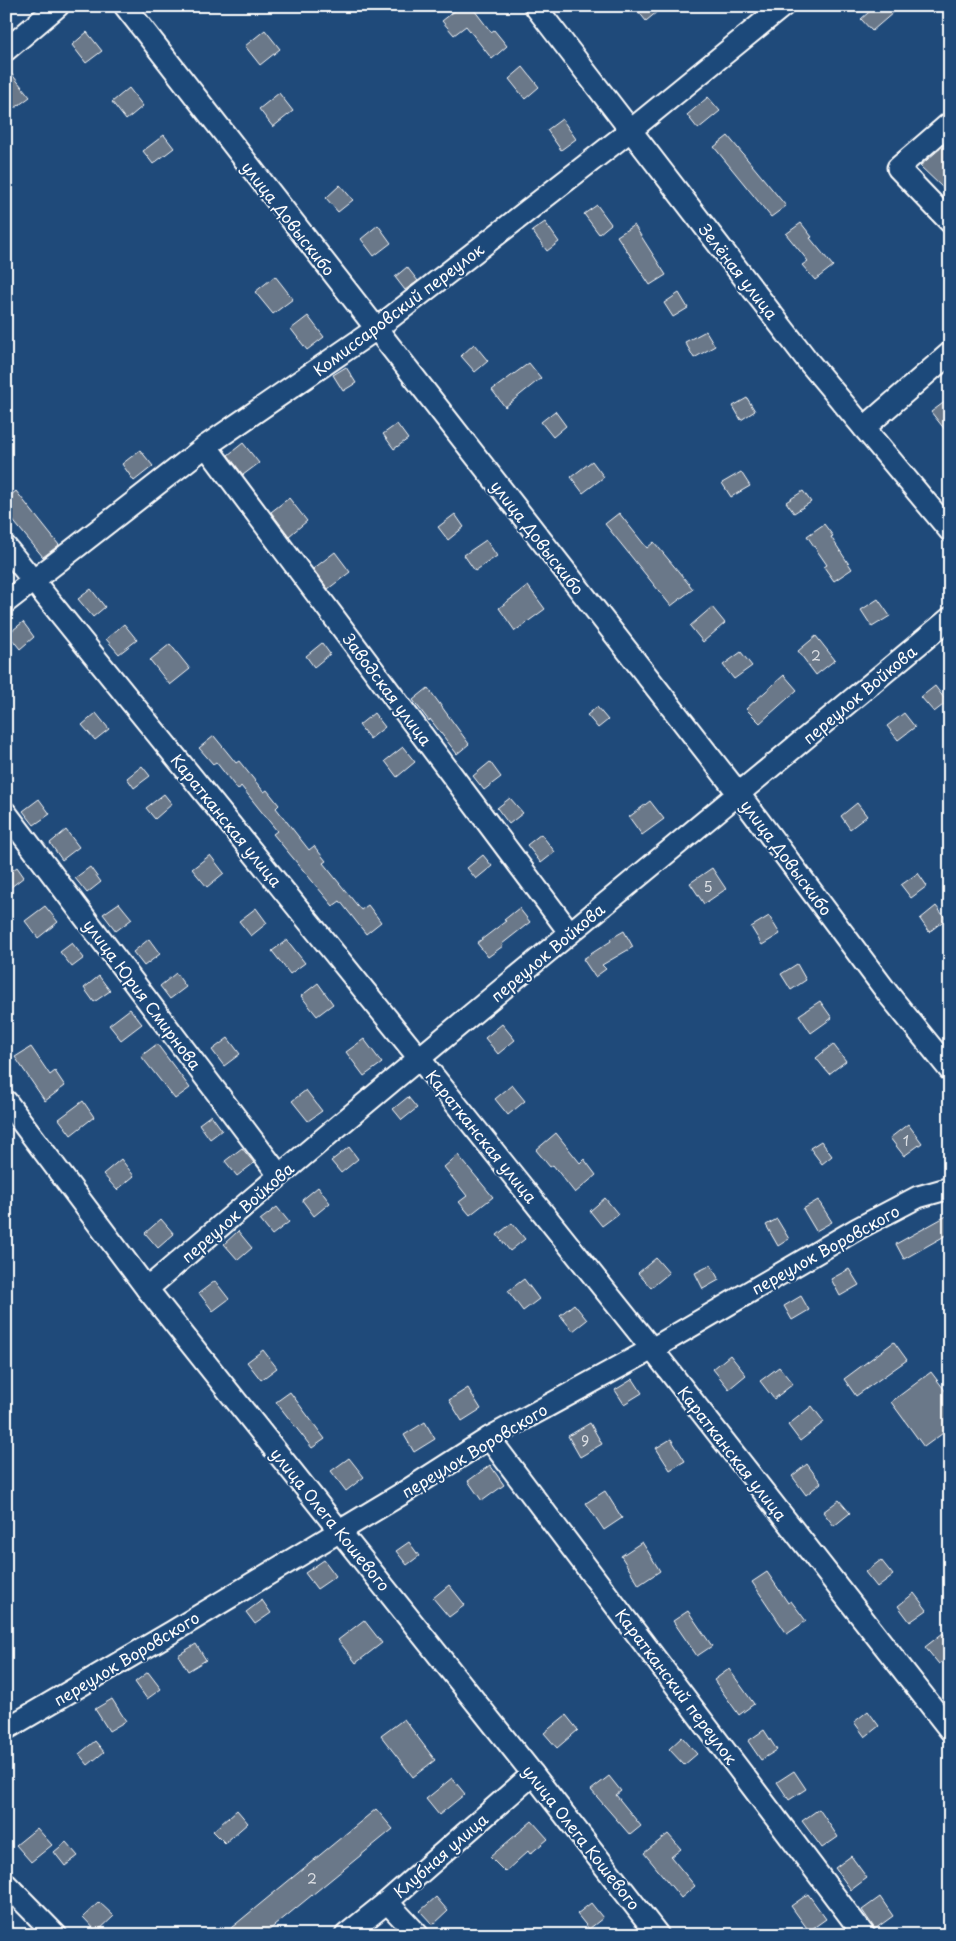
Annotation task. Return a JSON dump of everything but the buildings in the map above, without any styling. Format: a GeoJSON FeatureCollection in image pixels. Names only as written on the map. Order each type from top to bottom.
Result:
{"type":"FeatureCollection","features":[{"type":"Feature","properties":{"kind":"street"},"geometry":{"type":"LineString","coordinates":[[6,50],[58,6]]}},
{"type":"Feature","properties":{"kind":"street","name":"улица Довыскибо"},"geometry":{"type":"LineString","coordinates":[[125,6],[739,794],[889,995],[950,1070]]}},
{"type":"Feature","properties":{"kind":"street","name":"Зелёная улица"},"geometry":{"type":"LineString","coordinates":[[535,6],[808,361],[950,531]]}},
{"type":"Feature","properties":{"kind":"street","name":"Комиссаровский переулок"},"geometry":{"type":"LineString","coordinates":[[6,602],[206,446],[376,329],[631,130],[783,6]]}},
{"type":"Feature","properties":{"kind":"street"},"geometry":{"type":"LineString","coordinates":[[948,215],[898,168],[950,123]]}},
{"type":"Feature","properties":{"kind":"street"},"geometry":{"type":"LineString","coordinates":[[864,428],[950,353]]}},
{"type":"Feature","properties":{"kind":"street","name":"Заводская улица"},"geometry":{"type":"LineString","coordinates":[[206,446],[570,933]]}},
{"type":"Feature","properties":{"kind":"street","name":"Каратканская улица"},"geometry":{"type":"LineString","coordinates":[[6,547],[652,1349],[950,1730]]}},
{"type":"Feature","properties":{"kind":"street","name":"переулок Войкова"},"geometry":{"type":"LineString","coordinates":[[147,1289],[419,1058],[950,618]]}},
{"type":"Feature","properties":{"kind":"street","name":"улица Юрия Смирнова"},"geometry":{"type":"LineString","coordinates":[[6,813],[279,1175]]}},
{"type":"Feature","properties":{"kind":"street","name":"улица Олега Кошевого"},"geometry":{"type":"LineString","coordinates":[[6,1101],[147,1289],[340,1530],[658,1935]]}},
{"type":"Feature","properties":{"kind":"street","name":"переулок Воровского"},"geometry":{"type":"LineString","coordinates":[[6,1729],[340,1530],[489,1438],[652,1349],[857,1229],[918,1197],[950,1188]]}},
{"type":"Feature","properties":{"kind":"street","name":"Каратканский переулок"},"geometry":{"type":"LineString","coordinates":[[489,1438],[864,1935]]}},
{"type":"Feature","properties":{"kind":"street","name":"Клубная улица"},"geometry":{"type":"LineString","coordinates":[[346,1935],[387,1902],[533,1774]]}},
{"type":"Feature","properties":{"kind":"street"},"geometry":{"type":"LineString","coordinates":[[6,1884],[56,1935]]}},
{"type":"Feature","properties":{"kind":"street"},"geometry":{"type":"LineString","coordinates":[[387,1902],[418,1935]]}}]}
